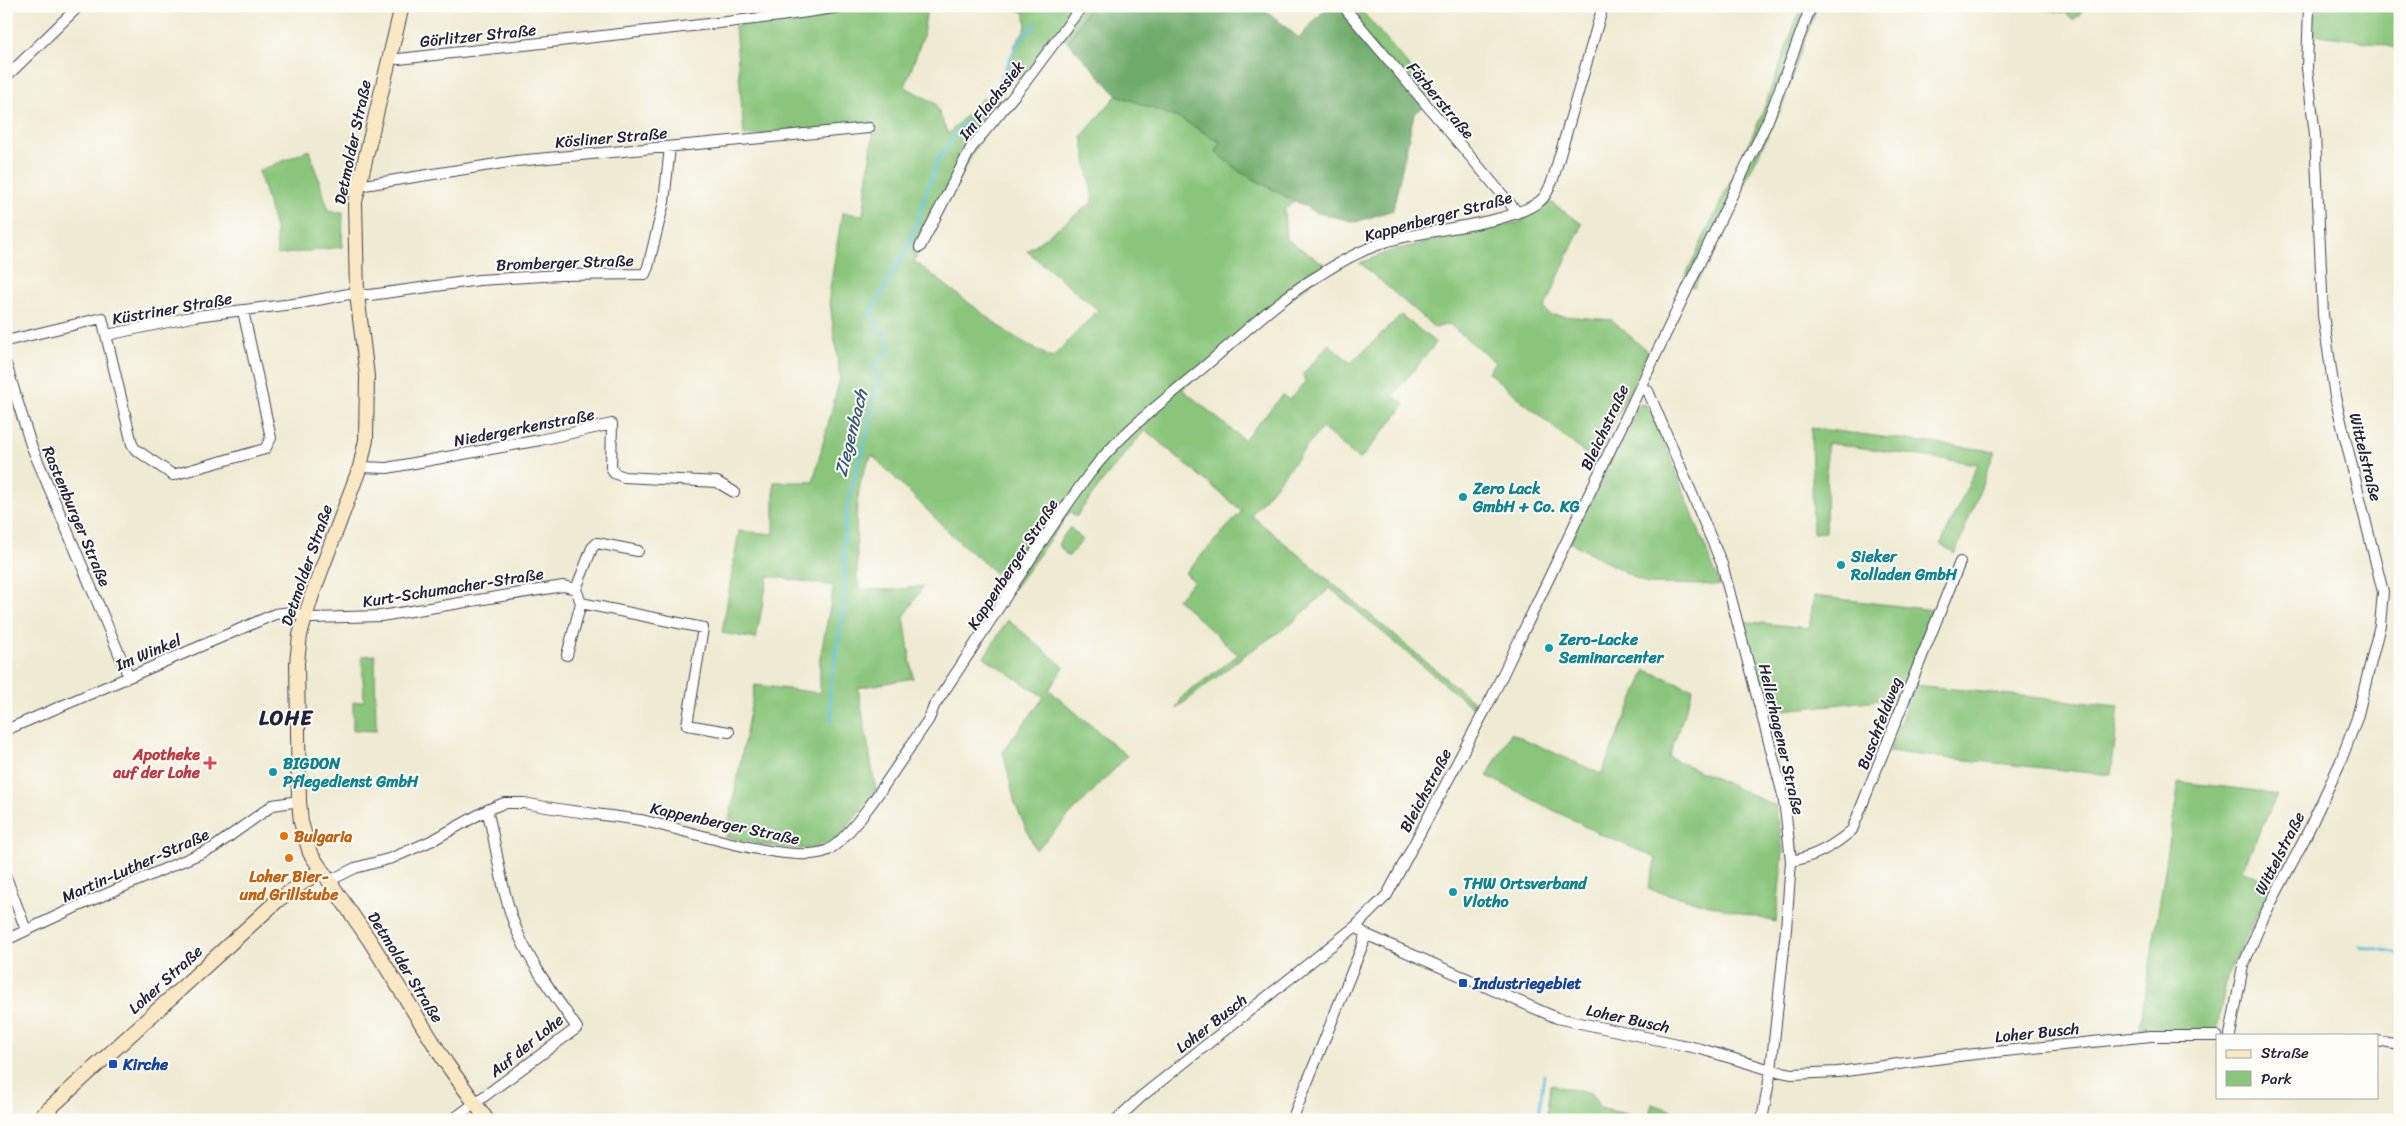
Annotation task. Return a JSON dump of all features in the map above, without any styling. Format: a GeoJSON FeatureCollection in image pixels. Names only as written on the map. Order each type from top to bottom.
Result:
{"type":"FeatureCollection","features":[{"type":"Feature","properties":{"kind":"main road","name":"Detmolder Straße"},"geometry":{"type":"LineString","coordinates":[[402,6],[358,186],[354,216],[357,294],[367,376],[366,440],[360,467],[304,616],[297,663],[299,801],[304,836],[310,853],[370,941],[474,1105],[487,1120]]}},
{"type":"Feature","properties":{"kind":"main road","name":"Loher Straße"},"geometry":{"type":"LineString","coordinates":[[37,1120],[278,900],[321,870]]}},
{"type":"Feature","properties":{"kind":"street"},"geometry":{"type":"LineString","coordinates":[[6,77],[79,6]]}},
{"type":"Feature","properties":{"kind":"street","name":"Görlitzer Straße"},"geometry":{"type":"LineString","coordinates":[[388,58],[408,58],[847,6]]}},
{"type":"Feature","properties":{"kind":"street","name":"Im Flachssiek"},"geometry":{"type":"LineString","coordinates":[[920,247],[972,148],[1026,81],[1082,6]]}},
{"type":"Feature","properties":{"kind":"street","name":"Färberstraße"},"geometry":{"type":"LineString","coordinates":[[1343,6],[1517,212]]}},
{"type":"Feature","properties":{"kind":"street","name":"Kappenberger Straße"},"geometry":{"type":"LineString","coordinates":[[329,881],[355,868],[392,858],[434,840],[487,810],[504,803],[524,803],[641,821],[768,850],[810,855],[827,850],[848,834],[929,719],[934,706],[1090,473],[1113,446],[1155,406],[1182,386],[1279,303],[1345,259],[1386,242],[1422,232],[1482,223],[1517,212],[1540,202],[1553,179],[1602,6]]}},
{"type":"Feature","properties":{"kind":"street","name":"Bleichstraße"},"geometry":{"type":"LineString","coordinates":[[1356,926],[1386,895],[1486,708],[1768,120],[1810,6]]}},
{"type":"Feature","properties":{"kind":"street","name":"Wittelstraße"},"geometry":{"type":"LineString","coordinates":[[2230,1034],[2243,966],[2264,916],[2304,840],[2340,763],[2357,718],[2382,611],[2384,592],[2336,397],[2323,315],[2314,135],[2307,68],[2309,6]]}},
{"type":"Feature","properties":{"kind":"street","name":"Kösliner Straße"},"geometry":{"type":"LineString","coordinates":[[358,186],[516,161],[869,128]]}},
{"type":"Feature","properties":{"kind":"street","name":"Bromberger Straße"},"geometry":{"type":"LineString","coordinates":[[357,294],[370,295],[497,279],[560,275],[645,274],[664,202],[670,147]]}},
{"type":"Feature","properties":{"kind":"street","name":"Küstriner Straße"},"geometry":{"type":"LineString","coordinates":[[6,341],[102,318],[107,335],[196,316],[357,294]]}},
{"type":"Feature","properties":{"kind":"street"},"geometry":{"type":"LineString","coordinates":[[107,335],[132,444],[135,450],[173,475],[265,449],[272,438],[243,310]]}},
{"type":"Feature","properties":{"kind":"street","name":"Rastenburger Straße"},"geometry":{"type":"LineString","coordinates":[[6,364],[31,445],[129,677]]}},
{"type":"Feature","properties":{"kind":"street","name":"Hellerhagener Straße"},"geometry":{"type":"LineString","coordinates":[[1640,387],[1648,391],[1722,564],[1783,795],[1791,861],[1771,1070],[1762,1120]]}},
{"type":"Feature","properties":{"kind":"street","name":"Niedergerkenstraße"},"geometry":{"type":"LineString","coordinates":[[360,467],[387,468],[540,440],[612,424],[611,467],[614,473],[624,477],[717,482],[734,492]]}},
{"type":"Feature","properties":{"kind":"street"},"geometry":{"type":"LineString","coordinates":[[567,655],[581,603],[576,589],[592,548],[597,543],[638,551]]}},
{"type":"Feature","properties":{"kind":"street","name":"Buschfeldweg"},"geometry":{"type":"LineString","coordinates":[[1791,861],[1801,859],[1832,846],[1852,830],[1960,562]]}},
{"type":"Feature","properties":{"kind":"street","name":"Kurt-Schumacher-Straße"},"geometry":{"type":"LineString","coordinates":[[304,616],[312,618],[381,616],[563,586],[576,589]]}},
{"type":"Feature","properties":{"kind":"street"},"geometry":{"type":"LineString","coordinates":[[581,603],[703,628],[687,726],[729,732]]}},
{"type":"Feature","properties":{"kind":"street","name":"Im Winkel"},"geometry":{"type":"LineString","coordinates":[[6,730],[275,614],[291,612],[304,616]]}},
{"type":"Feature","properties":{"kind":"street","name":"Martin-Luther-Straße"},"geometry":{"type":"LineString","coordinates":[[6,940],[213,848],[273,805],[299,801]]}},
{"type":"Feature","properties":{"kind":"street","name":"Auf der Lohe"},"geometry":{"type":"LineString","coordinates":[[474,1105],[578,1028],[534,968],[517,932],[506,897],[487,810]]}},
{"type":"Feature","properties":{"kind":"street"},"geometry":{"type":"LineString","coordinates":[[6,877],[26,930]]}},
{"type":"Feature","properties":{"kind":"street","name":"Loher Busch"},"geometry":{"type":"LineString","coordinates":[[1116,1120],[1142,1096],[1356,926],[1365,934],[1557,1018],[1701,1049],[1771,1070],[1792,1074],[1838,1072],[1966,1055],[2151,1036],[2216,1036]]}},
{"type":"Feature","properties":{"kind":"street"},"geometry":{"type":"LineString","coordinates":[[1292,1120],[1363,944],[1365,934]]}},
{"type":"Feature","properties":{"kind":"street"},"geometry":{"type":"LineString","coordinates":[[2378,1042],[2400,1045]]}},
{"type":"Feature","properties":{"kind":"street"},"geometry":{"type":"LineString","coordinates":[[452,1120],[474,1105]]}},
{"type":"Feature","properties":{"kind":"green space"},"geometry":{"type":"Polygon","coordinates":[[[885,6],[927,6],[923,36],[905,87],[935,103],[948,134],[983,98],[1010,101],[992,118],[914,261],[1011,335],[1052,358],[1098,310],[1027,251],[1093,202],[1082,136],[1117,95],[1181,119],[1221,143],[1216,152],[1240,172],[1294,201],[1284,210],[1286,239],[1332,269],[1319,276],[1182,389],[1244,440],[1283,395],[1289,400],[1305,382],[1303,374],[1329,344],[1351,363],[1401,315],[1436,343],[1393,395],[1405,405],[1360,460],[1322,428],[1251,515],[1474,702],[1473,708],[1330,588],[1291,624],[1246,654],[1176,709],[1183,696],[1238,655],[1177,599],[1194,581],[1185,573],[1242,511],[1145,430],[1076,517],[1070,512],[1014,589],[954,537],[872,455],[865,468],[858,499],[856,531],[857,577],[860,589],[894,590],[923,586],[904,617],[913,678],[858,688],[876,790],[838,840],[807,849],[768,846],[726,837],[755,685],[820,693],[820,658],[834,586],[768,576],[756,639],[722,633],[739,531],[774,534],[774,482],[813,482],[840,378],[829,295],[842,213],[863,215],[874,126],[744,136],[735,26],[885,6]]]}},
{"type":"Feature","properties":{"kind":"green space"},"geometry":{"type":"Polygon","coordinates":[[[1010,6],[1090,6],[1068,42],[1058,34],[1025,80],[1005,76],[1015,45],[1026,27],[1025,13],[1010,6]]]}},
{"type":"Feature","properties":{"kind":"green space"},"geometry":{"type":"Polygon","coordinates":[[[1090,6],[1261,6],[1299,38],[1328,6],[1343,6],[1423,107],[1414,114],[1393,210],[1356,222],[1318,213],[1240,172],[1216,152],[1221,142],[1181,119],[1117,95],[1068,42],[1090,6]]]}},
{"type":"Feature","properties":{"kind":"green space"},"geometry":{"type":"Polygon","coordinates":[[[1343,6],[1361,6],[1361,10],[1436,98],[1423,107],[1343,6]]]}},
{"type":"Feature","properties":{"kind":"green space"},"geometry":{"type":"Polygon","coordinates":[[[1790,6],[1817,6],[1782,106],[1694,288],[1683,281],[1760,119],[1800,10],[1790,6]]]}},
{"type":"Feature","properties":{"kind":"green space"},"geometry":{"type":"Polygon","coordinates":[[[2028,6],[2087,6],[2073,21],[2066,13],[2028,6]]]}},
{"type":"Feature","properties":{"kind":"green space"},"geometry":{"type":"Polygon","coordinates":[[[2315,6],[2400,6],[2400,49],[2376,43],[2313,34],[2315,6]]]}},
{"type":"Feature","properties":{"kind":"green space"},"geometry":{"type":"Polygon","coordinates":[[[309,150],[329,211],[343,212],[342,247],[277,255],[276,232],[259,171],[309,150]]]}},
{"type":"Feature","properties":{"kind":"green space"},"geometry":{"type":"Polygon","coordinates":[[[1550,202],[1582,224],[1544,309],[1551,315],[1612,320],[1648,352],[1597,459],[1590,458],[1488,372],[1495,362],[1449,324],[1435,328],[1360,263],[1393,250],[1519,222],[1550,202]]]}},
{"type":"Feature","properties":{"kind":"green space"},"geometry":{"type":"Polygon","coordinates":[[[1640,404],[1646,405],[1654,415],[1720,585],[1647,584],[1570,542],[1635,409],[1640,404]]]}},
{"type":"Feature","properties":{"kind":"green space"},"geometry":{"type":"Polygon","coordinates":[[[1811,428],[1995,451],[1955,554],[1941,544],[1978,464],[1827,443],[1826,532],[1813,533],[1811,428]]]}},
{"type":"Feature","properties":{"kind":"green space"},"geometry":{"type":"Polygon","coordinates":[[[1070,527],[1083,540],[1068,557],[1058,544],[1070,527]]]}},
{"type":"Feature","properties":{"kind":"green space"},"geometry":{"type":"Polygon","coordinates":[[[1814,596],[1933,610],[1898,698],[1765,712],[1740,621],[1809,628],[1814,596]]]}},
{"type":"Feature","properties":{"kind":"green space"},"geometry":{"type":"Polygon","coordinates":[[[1008,620],[1064,667],[1049,690],[1127,756],[1036,850],[1015,804],[1003,751],[1044,697],[984,657],[1008,620]]]}},
{"type":"Feature","properties":{"kind":"green space"},"geometry":{"type":"Polygon","coordinates":[[[375,655],[376,731],[353,730],[353,702],[364,701],[362,656],[375,655]]]}},
{"type":"Feature","properties":{"kind":"green space"},"geometry":{"type":"Polygon","coordinates":[[[1646,670],[1693,689],[1669,757],[1776,806],[1783,851],[1776,922],[1648,889],[1656,858],[1598,833],[1487,776],[1511,733],[1601,774],[1646,670]]]}},
{"type":"Feature","properties":{"kind":"green space"},"geometry":{"type":"Polygon","coordinates":[[[1914,685],[2119,706],[2111,775],[1889,752],[1914,685]]]}},
{"type":"Feature","properties":{"kind":"green space"},"geometry":{"type":"Polygon","coordinates":[[[2179,782],[2251,790],[2277,795],[2242,870],[2273,884],[2227,976],[2217,1030],[2139,1032],[2179,782]]]}},
{"type":"Feature","properties":{"kind":"green space"},"geometry":{"type":"Polygon","coordinates":[[[1550,1085],[1592,1093],[1600,1108],[1648,1119],[1652,1104],[1703,1120],[1546,1120],[1550,1085]]]}},
{"type":"Feature","properties":{"kind":"waterway","name":"Ziegenbach"},"geometry":{"type":"LineString","coordinates":[[1044,10],[1047,6]]}},
{"type":"Feature","properties":{"kind":"waterway","name":"Ziegenbach"},"geometry":{"type":"LineString","coordinates":[[991,102],[1004,70],[1015,50],[1021,40],[1036,24]]}},
{"type":"Feature","properties":{"kind":"waterway","name":"Ziegenbach"},"geometry":{"type":"LineString","coordinates":[[831,722],[830,688],[842,617],[845,584],[844,546],[846,512],[865,442],[879,379],[874,368],[877,360],[886,356],[890,344],[870,314],[898,262],[907,250],[937,161],[961,126],[977,118],[984,109]]}},
{"type":"Feature","properties":{"kind":"waterway"},"geometry":{"type":"LineString","coordinates":[[2360,946],[2400,953]]}},
{"type":"Feature","properties":{"kind":"waterway"},"geometry":{"type":"LineString","coordinates":[[1538,1120],[1544,1075]]}},
{"type":"Feature","properties":{"kind":"place","name":"Zero Lack GmbH + Co. KG"},"geometry":{"type":"Point","coordinates":[1463,497]}},
{"type":"Feature","properties":{"kind":"place","name":"Sieker Rolladen GmbH"},"geometry":{"type":"Point","coordinates":[1841,565]}},
{"type":"Feature","properties":{"kind":"place","name":"Zero-Lacke Seminarcenter"},"geometry":{"type":"Point","coordinates":[1549,648]}},
{"type":"Feature","properties":{"kind":"place","name":"Apotheke auf der Lohe"},"geometry":{"type":"Point","coordinates":[210,763]}},
{"type":"Feature","properties":{"kind":"place","name":"BIGDON Pflegedienst GmbH"},"geometry":{"type":"Point","coordinates":[273,772]}},
{"type":"Feature","properties":{"kind":"place","name":"Bulgaria"},"geometry":{"type":"Point","coordinates":[284,836]}},
{"type":"Feature","properties":{"kind":"place","name":"Loher Bier- und Grillstube"},"geometry":{"type":"Point","coordinates":[289,858]}},
{"type":"Feature","properties":{"kind":"place","name":"THW Ortsverband Vlotho"},"geometry":{"type":"Point","coordinates":[1453,892]}},
{"type":"Feature","properties":{"kind":"place","name":"Industriegebiet"},"geometry":{"type":"Point","coordinates":[1463,983]}},
{"type":"Feature","properties":{"kind":"place","name":"Kirche"},"geometry":{"type":"Point","coordinates":[113,1064]}},
{"type":"Feature","properties":{"kind":"district","name":"LOHE"},"geometry":{"type":"Point","coordinates":[286,718]}}]}
